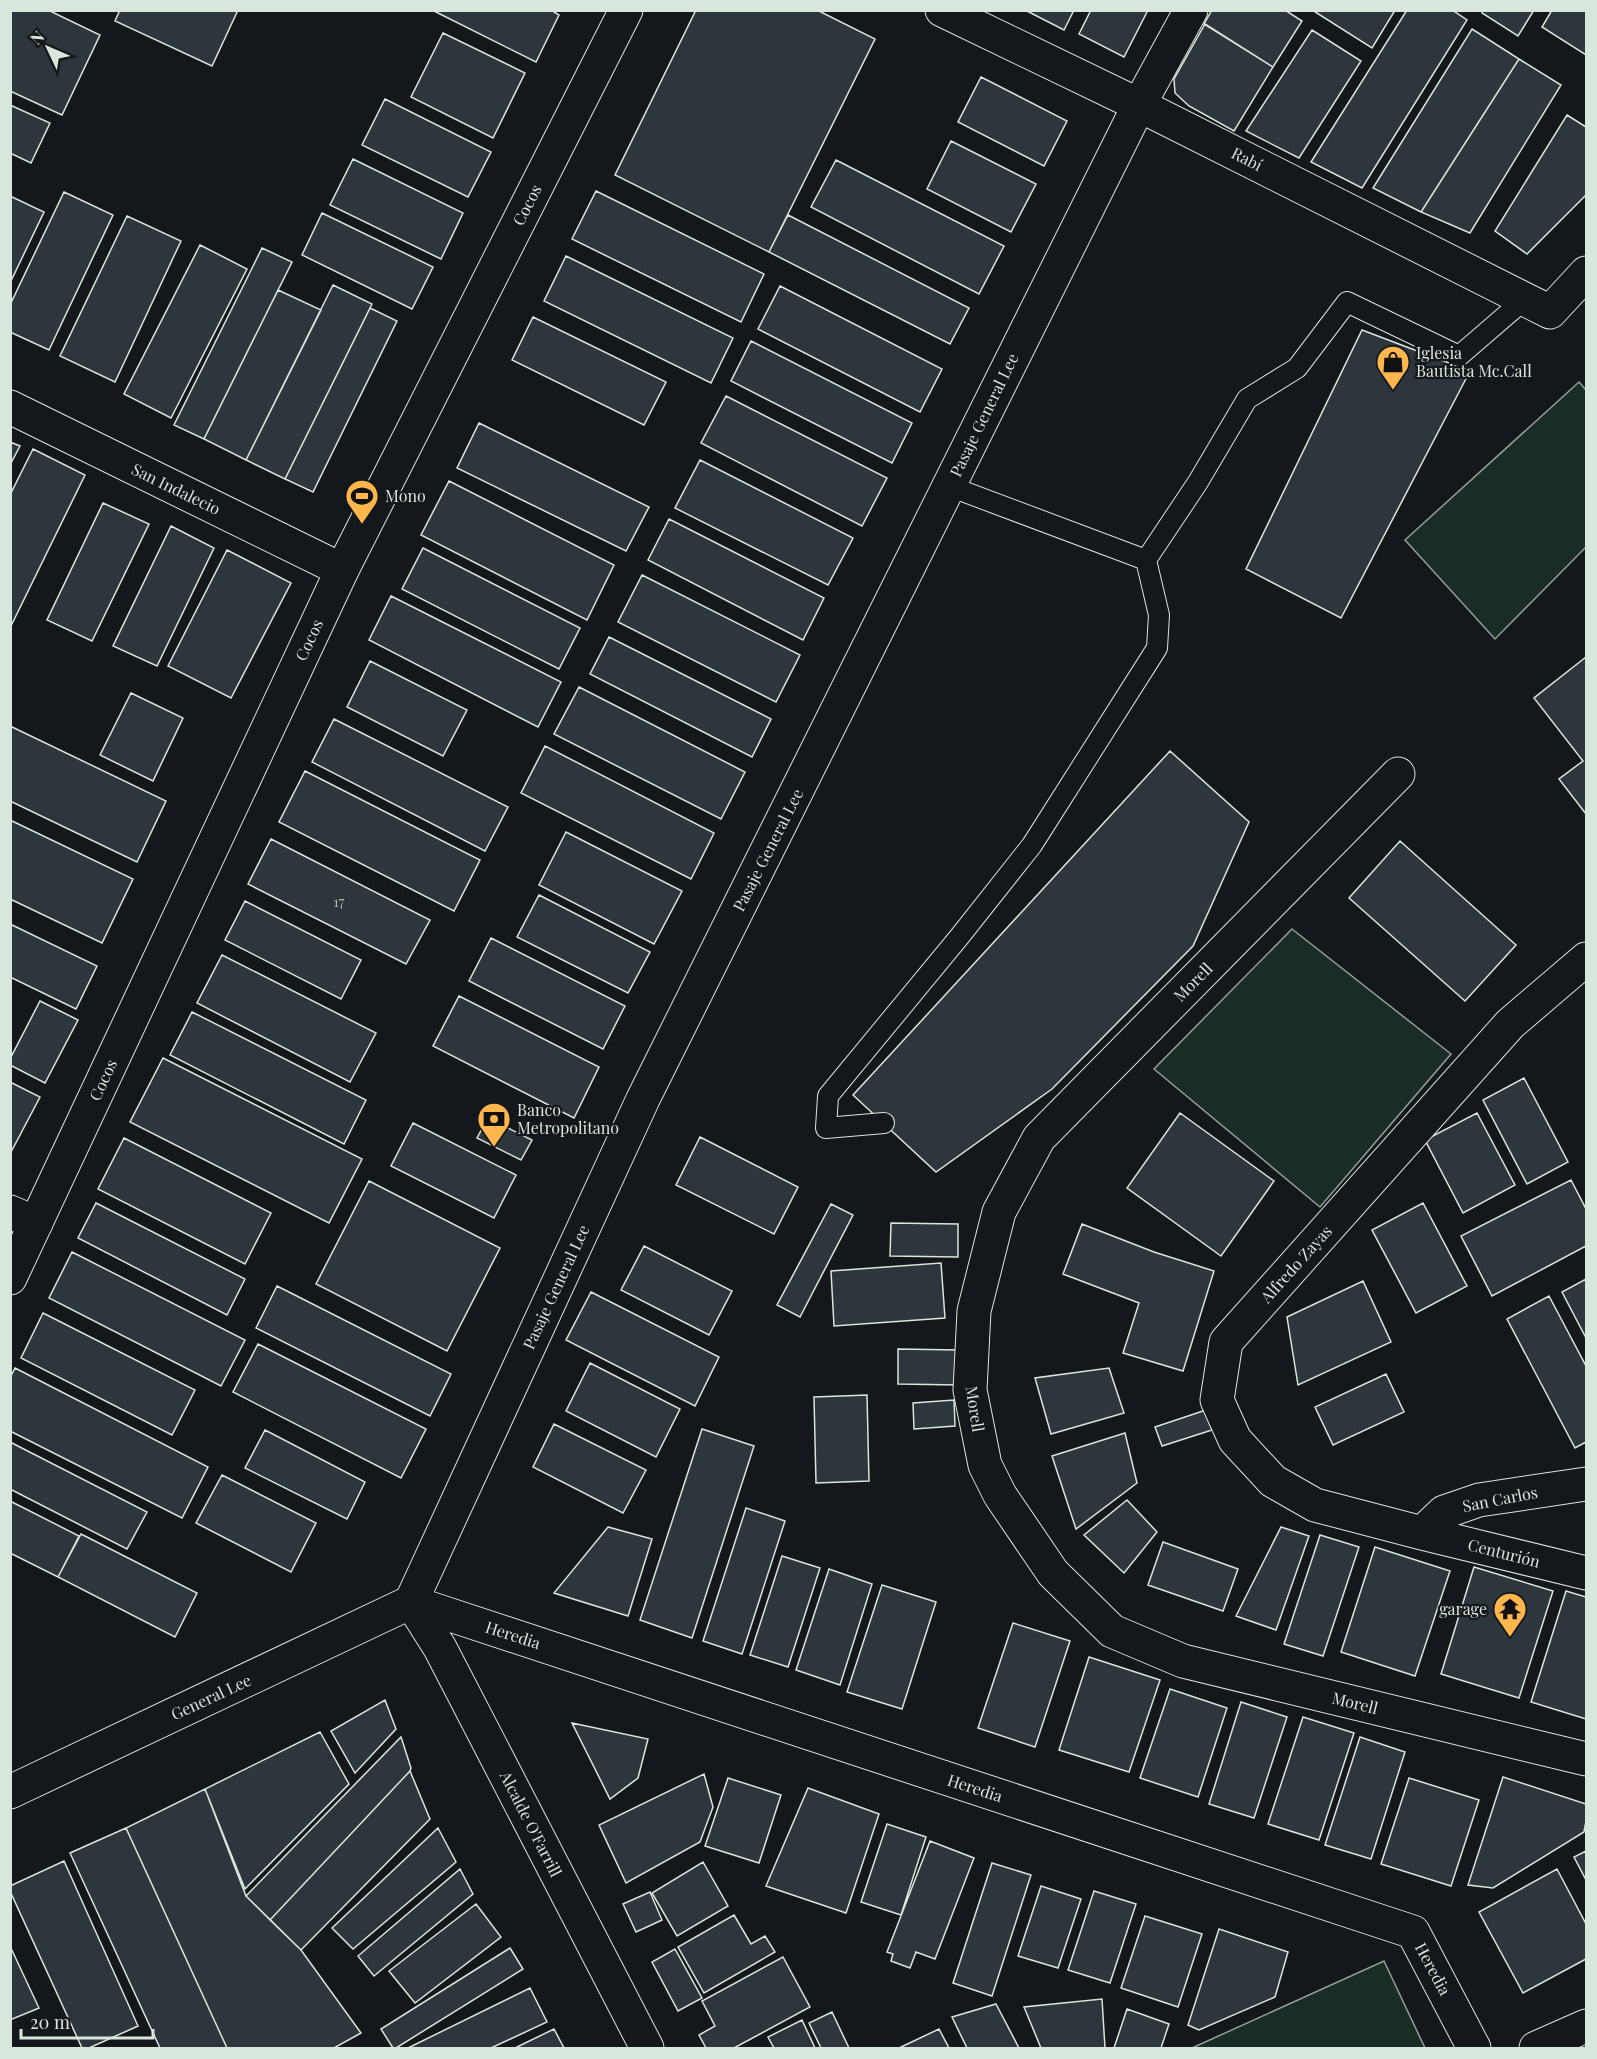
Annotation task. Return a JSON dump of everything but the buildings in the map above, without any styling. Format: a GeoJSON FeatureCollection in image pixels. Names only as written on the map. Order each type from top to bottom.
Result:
{"type":"FeatureCollection","features":[{"type":"Feature","properties":{"kind":"street","name":"Cocos"},"geometry":{"type":"LineString","coordinates":[[10,1278],[23,1217],[342,570],[626,10]]}},
{"type":"Feature","properties":{"kind":"street","name":"Rabí"},"geometry":{"type":"LineString","coordinates":[[942,10],[1138,105],[1538,305]]}},
{"type":"Feature","properties":{"kind":"street"},"geometry":{"type":"LineString","coordinates":[[1138,105],[1191,10]]}},
{"type":"Feature","properties":{"kind":"street","name":"Pasaje General Lee"},"geometry":{"type":"LineString","coordinates":[[411,1602],[643,1099],[1138,105]]}},
{"type":"Feature","properties":{"kind":"street"},"geometry":{"type":"LineString","coordinates":[[1538,305],[1587,273]]}},
{"type":"Feature","properties":{"kind":"street","name":"San Indalecio"},"geometry":{"type":"LineString","coordinates":[[10,407],[342,570]]}},
{"type":"Feature","properties":{"kind":"street","name":"Morell"},"geometry":{"type":"LineString","coordinates":[[1398,774],[1039,1138],[999,1212],[974,1311],[970,1390],[985,1465],[1000,1495],[1053,1573],[1112,1631],[1183,1661],[1587,1759]]}},
{"type":"Feature","properties":{"kind":"street","name":"Alfredo Zayas"},"geometry":{"type":"LineString","coordinates":[[1422,1533],[1315,1505],[1273,1481],[1235,1440],[1217,1400],[1226,1342],[1510,1024],[1587,959]]}},
{"type":"Feature","properties":{"kind":"street","name":"San Carlos"},"geometry":{"type":"LineString","coordinates":[[1422,1533],[1444,1512],[1479,1500],[1587,1484]]}},
{"type":"Feature","properties":{"kind":"street","name":"Centurión"},"geometry":{"type":"LineString","coordinates":[[1422,1533],[1587,1573]]}},
{"type":"Feature","properties":{"kind":"street","name":"General Lee"},"geometry":{"type":"LineString","coordinates":[[10,1792],[411,1602]]}},
{"type":"Feature","properties":{"kind":"street","name":"Alcalde O'Farrill"},"geometry":{"type":"LineString","coordinates":[[411,1602],[440,1648],[647,2049]]}},
{"type":"Feature","properties":{"kind":"street","name":"Heredia"},"geometry":{"type":"LineString","coordinates":[[411,1602],[1413,1932],[1474,2049]]}},
{"type":"Feature","properties":{"kind":"street"},"geometry":{"type":"LineString","coordinates":[[1536,2049],[1587,2026]]}},
{"type":"Feature","properties":{"kind":"lane"},"geometry":{"type":"LineString","coordinates":[[884,1123],[826,1128],[828,1096],[1032,845],[1157,648],[1159,615],[1146,560],[1198,482],[1247,399],[1297,368],[1347,302],[1459,356],[1538,305]]}},
{"type":"Feature","properties":{"kind":"lane"},"geometry":{"type":"LineString","coordinates":[[949,486],[1146,560]]}},
{"type":"Feature","properties":{"kind":"green space"},"geometry":{"type":"Polygon","coordinates":[[[1579,382],[1586,390],[1586,547],[1495,639],[1405,540],[1579,382]]]}},
{"type":"Feature","properties":{"kind":"green space"},"geometry":{"type":"Polygon","coordinates":[[[1292,929],[1451,1054],[1320,1207],[1154,1069],[1292,929]]]}},
{"type":"Feature","properties":{"kind":"green space"},"geometry":{"type":"Polygon","coordinates":[[[1384,1961],[1425,2048],[1192,2048],[1384,1961]]]}},
{"type":"Feature","properties":{"kind":"place","name":"Iglesia Bautista Mc.Call"},"geometry":{"type":"Point","coordinates":[1393,391]}},
{"type":"Feature","properties":{"kind":"place","name":"Mono"},"geometry":{"type":"Point","coordinates":[362,525]}},
{"type":"Feature","properties":{"kind":"place","name":"Banco Metropolitano"},"geometry":{"type":"Point","coordinates":[494,1148]}},
{"type":"Feature","properties":{"kind":"place","name":"garage"},"geometry":{"type":"Point","coordinates":[1510,1638]}}]}
